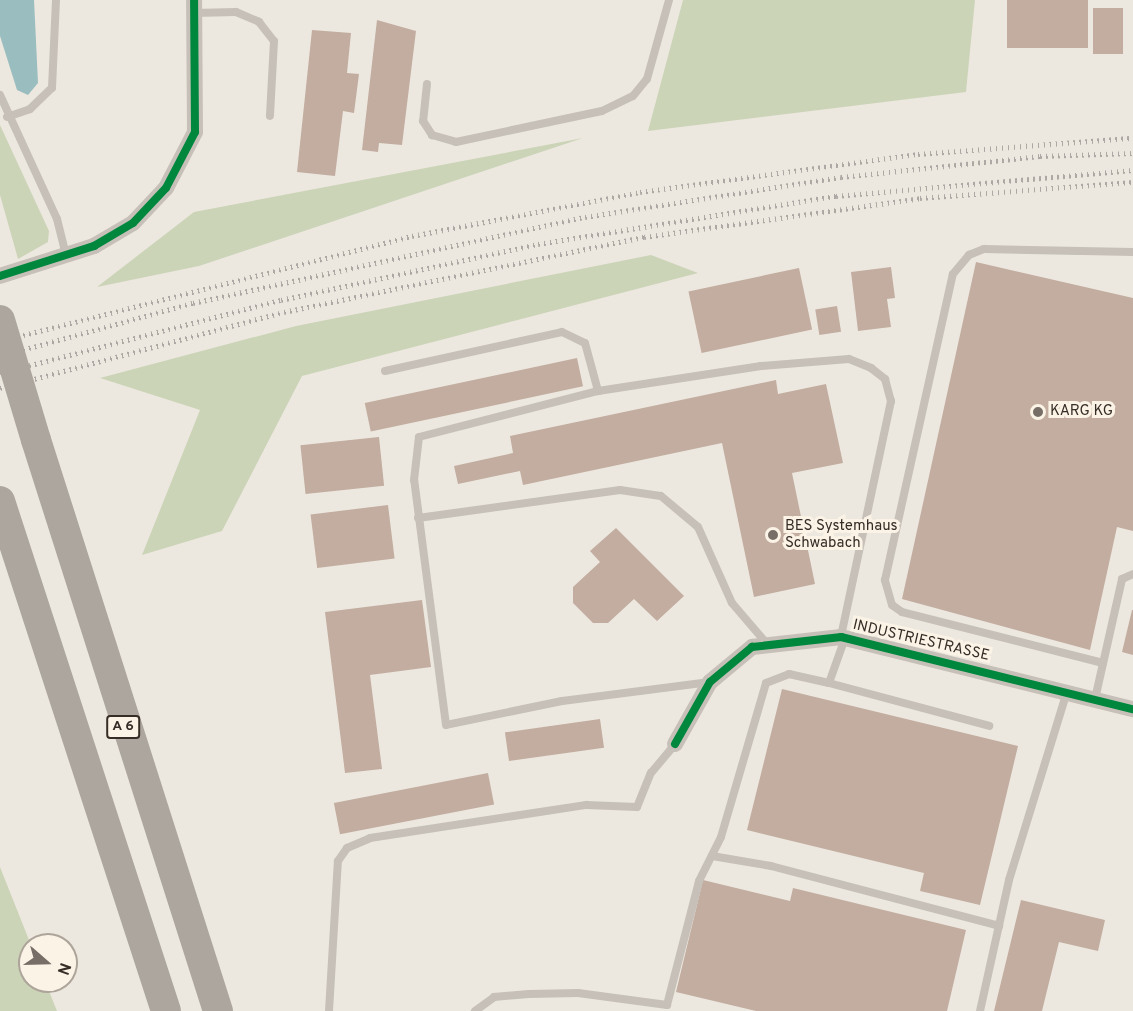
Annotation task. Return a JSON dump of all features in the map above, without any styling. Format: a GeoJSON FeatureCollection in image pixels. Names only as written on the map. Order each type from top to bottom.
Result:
{"type":"FeatureCollection","features":[{"type":"Feature","properties":{"kind":"highway","name":"A 6"},"geometry":{"type":"LineString","coordinates":[[0,320],[36,441],[218,1011]]}},
{"type":"Feature","properties":{"kind":"highway"},"geometry":{"type":"LineString","coordinates":[[0,501],[166,1011]]}},
{"type":"Feature","properties":{"kind":"street"},"geometry":{"type":"LineString","coordinates":[[0,276],[66,255],[134,223],[171,178],[195,132],[194,7]]}},
{"type":"Feature","properties":{"kind":"street","name":"INDUSTRIESTRASSE"},"geometry":{"type":"LineString","coordinates":[[675,744],[710,682],[752,647],[843,637],[1133,709]]}},
{"type":"Feature","properties":{"kind":"lane"},"geometry":{"type":"LineString","coordinates":[[7,117],[30,109],[52,88],[56,0]]}},
{"type":"Feature","properties":{"kind":"lane"},"geometry":{"type":"LineString","coordinates":[[426,84],[423,122],[432,135],[456,142],[602,111],[633,96],[646,79],[669,0]]}},
{"type":"Feature","properties":{"kind":"lane"},"geometry":{"type":"LineString","coordinates":[[194,7],[236,12],[259,22],[274,41],[270,117]]}},
{"type":"Feature","properties":{"kind":"lane"},"geometry":{"type":"LineString","coordinates":[[0,95],[7,117],[57,219],[66,255]]}},
{"type":"Feature","properties":{"kind":"lane"},"geometry":{"type":"LineString","coordinates":[[1103,663],[903,612],[892,605],[885,580],[953,274],[969,255],[984,249],[1133,252]]}},
{"type":"Feature","properties":{"kind":"lane"},"geometry":{"type":"LineString","coordinates":[[385,371],[562,332],[585,343],[598,391]]}},
{"type":"Feature","properties":{"kind":"lane"},"geometry":{"type":"LineString","coordinates":[[710,682],[562,701],[446,725],[418,518],[415,447],[426,431],[598,391],[818,360],[849,359],[879,372],[891,401],[843,637],[829,683]]}},
{"type":"Feature","properties":{"kind":"lane"},"geometry":{"type":"LineString","coordinates":[[418,518],[620,490],[661,496],[698,527],[732,603],[769,645]]}},
{"type":"Feature","properties":{"kind":"lane"},"geometry":{"type":"LineString","coordinates":[[1095,699],[1122,579],[1133,574]]}},
{"type":"Feature","properties":{"kind":"lane"},"geometry":{"type":"LineString","coordinates":[[475,1011],[494,997],[529,993],[578,993],[667,1005],[699,881],[712,856],[766,682],[789,674],[989,726]]}},
{"type":"Feature","properties":{"kind":"lane"},"geometry":{"type":"LineString","coordinates":[[980,1011],[999,926],[1067,692]]}},
{"type":"Feature","properties":{"kind":"lane"},"geometry":{"type":"LineString","coordinates":[[329,1011],[338,861],[347,848],[370,838],[586,806],[637,807],[651,772],[675,744]]}},
{"type":"Feature","properties":{"kind":"lane"},"geometry":{"type":"LineString","coordinates":[[712,856],[771,866],[999,926]]}},
{"type":"Feature","properties":{"kind":"green space"},"geometry":{"type":"Polygon","coordinates":[[[683,0],[975,0],[966,92],[648,131],[683,0]]]}},
{"type":"Feature","properties":{"kind":"green space"},"geometry":{"type":"Polygon","coordinates":[[[0,125],[49,231],[48,242],[18,259],[0,195],[0,125]]]}},
{"type":"Feature","properties":{"kind":"green space"},"geometry":{"type":"Polygon","coordinates":[[[583,138],[199,266],[97,287],[194,212],[583,138]]]}},
{"type":"Feature","properties":{"kind":"green space"},"geometry":{"type":"Polygon","coordinates":[[[651,255],[698,273],[302,376],[222,531],[142,555],[200,410],[100,378],[296,326],[651,255]]]}},
{"type":"Feature","properties":{"kind":"green space"},"geometry":{"type":"Polygon","coordinates":[[[0,867],[26,933],[18,933],[18,993],[50,993],[57,1011],[0,1011],[0,867]]]}},
{"type":"Feature","properties":{"kind":"water"},"geometry":{"type":"Polygon","coordinates":[[[0,0],[34,0],[38,83],[28,95],[17,90],[0,36],[0,0]]]}},
{"type":"Feature","properties":{"kind":"building"},"geometry":{"type":"Polygon","coordinates":[[[1007,0],[1088,0],[1088,48],[1007,48],[1007,0]]]}},
{"type":"Feature","properties":{"kind":"building"},"geometry":{"type":"Polygon","coordinates":[[[1093,8],[1123,8],[1123,54],[1093,54],[1093,8]]]}},
{"type":"Feature","properties":{"kind":"building"},"geometry":{"type":"Polygon","coordinates":[[[377,20],[416,31],[402,145],[379,143],[378,152],[362,150],[377,20]]]}},
{"type":"Feature","properties":{"kind":"building"},"geometry":{"type":"Polygon","coordinates":[[[312,30],[351,33],[347,73],[359,74],[354,113],[343,111],[335,176],[297,172],[312,30]]]}},
{"type":"Feature","properties":{"kind":"building","name":"KARG KG"},"geometry":{"type":"Polygon","coordinates":[[[976,262],[1133,298],[1133,531],[1117,527],[1090,650],[902,599],[976,262]]]}},
{"type":"Feature","properties":{"kind":"building"},"geometry":{"type":"Polygon","coordinates":[[[891,267],[895,298],[887,299],[891,327],[858,331],[851,272],[891,267]]]}},
{"type":"Feature","properties":{"kind":"building"},"geometry":{"type":"Polygon","coordinates":[[[799,268],[812,330],[702,353],[688,291],[799,268]]]}},
{"type":"Feature","properties":{"kind":"building"},"geometry":{"type":"Polygon","coordinates":[[[837,306],[841,332],[819,335],[815,309],[837,306]]]}},
{"type":"Feature","properties":{"kind":"building"},"geometry":{"type":"Polygon","coordinates":[[[577,358],[583,386],[371,431],[365,403],[577,358]]]}},
{"type":"Feature","properties":{"kind":"building","name":"BES Systemhaus Schwabach"},"geometry":{"type":"Polygon","coordinates":[[[776,380],[778,394],[826,384],[843,463],[792,473],[815,584],[754,597],[722,443],[523,485],[520,471],[458,484],[454,466],[513,453],[510,436],[776,380]]]}},
{"type":"Feature","properties":{"kind":"building"},"geometry":{"type":"Polygon","coordinates":[[[379,437],[384,486],[306,494],[300,445],[379,437]]]}},
{"type":"Feature","properties":{"kind":"building"},"geometry":{"type":"Polygon","coordinates":[[[388,505],[395,559],[317,568],[311,515],[388,505]]]}},
{"type":"Feature","properties":{"kind":"building"},"geometry":{"type":"Polygon","coordinates":[[[616,528],[684,596],[657,621],[634,599],[608,623],[593,623],[573,603],[573,587],[600,562],[590,551],[616,528]]]}},
{"type":"Feature","properties":{"kind":"building"},"geometry":{"type":"Polygon","coordinates":[[[422,600],[431,667],[370,675],[382,769],[345,773],[325,612],[422,600]]]}},
{"type":"Feature","properties":{"kind":"building"},"geometry":{"type":"Polygon","coordinates":[[[1133,610],[1133,655],[1122,652],[1133,610]]]}},
{"type":"Feature","properties":{"kind":"building"},"geometry":{"type":"Polygon","coordinates":[[[782,689],[1018,746],[980,905],[920,891],[924,873],[747,830],[782,689]]]}},
{"type":"Feature","properties":{"kind":"building"},"geometry":{"type":"Polygon","coordinates":[[[600,719],[604,748],[509,761],[505,732],[600,719]]]}},
{"type":"Feature","properties":{"kind":"building"},"geometry":{"type":"Polygon","coordinates":[[[488,773],[494,804],[340,834],[334,803],[488,773]]]}},
{"type":"Feature","properties":{"kind":"building"},"geometry":{"type":"Polygon","coordinates":[[[703,880],[790,901],[793,888],[966,930],[947,1011],[756,1011],[676,992],[703,880]]]}},
{"type":"Feature","properties":{"kind":"building"},"geometry":{"type":"Polygon","coordinates":[[[1021,900],[1105,920],[1098,951],[1059,942],[1042,1011],[994,1011],[1021,900]]]}},
{"type":"Feature","properties":{"kind":"railway"},"geometry":{"type":"LineString","coordinates":[[0,341],[412,236],[640,192],[918,154],[1133,138]]}},
{"type":"Feature","properties":{"kind":"railway"},"geometry":{"type":"LineString","coordinates":[[0,356],[193,303],[585,217],[841,177],[1040,156],[1133,153]]}},
{"type":"Feature","properties":{"kind":"railway"},"geometry":{"type":"LineString","coordinates":[[0,373],[281,300],[538,244],[836,196],[1133,170]]}},
{"type":"Feature","properties":{"kind":"railway"},"geometry":{"type":"LineString","coordinates":[[0,388],[284,312],[644,237],[920,198],[1133,182]]}},
{"type":"Feature","properties":{"kind":"cycle path"},"geometry":{"type":"LineString","coordinates":[[0,276],[94,246],[133,223],[166,188],[195,132],[194,0]]}},
{"type":"Feature","properties":{"kind":"cycle path"},"geometry":{"type":"LineString","coordinates":[[675,744],[710,682],[752,647],[841,637],[1133,709]]}},
{"type":"Feature","properties":{"kind":"place","name":"KARG KG"},"geometry":{"type":"Point","coordinates":[1038,412]}},
{"type":"Feature","properties":{"kind":"place","name":"BES Systemhaus Schwabach"},"geometry":{"type":"Point","coordinates":[773,535]}}]}
